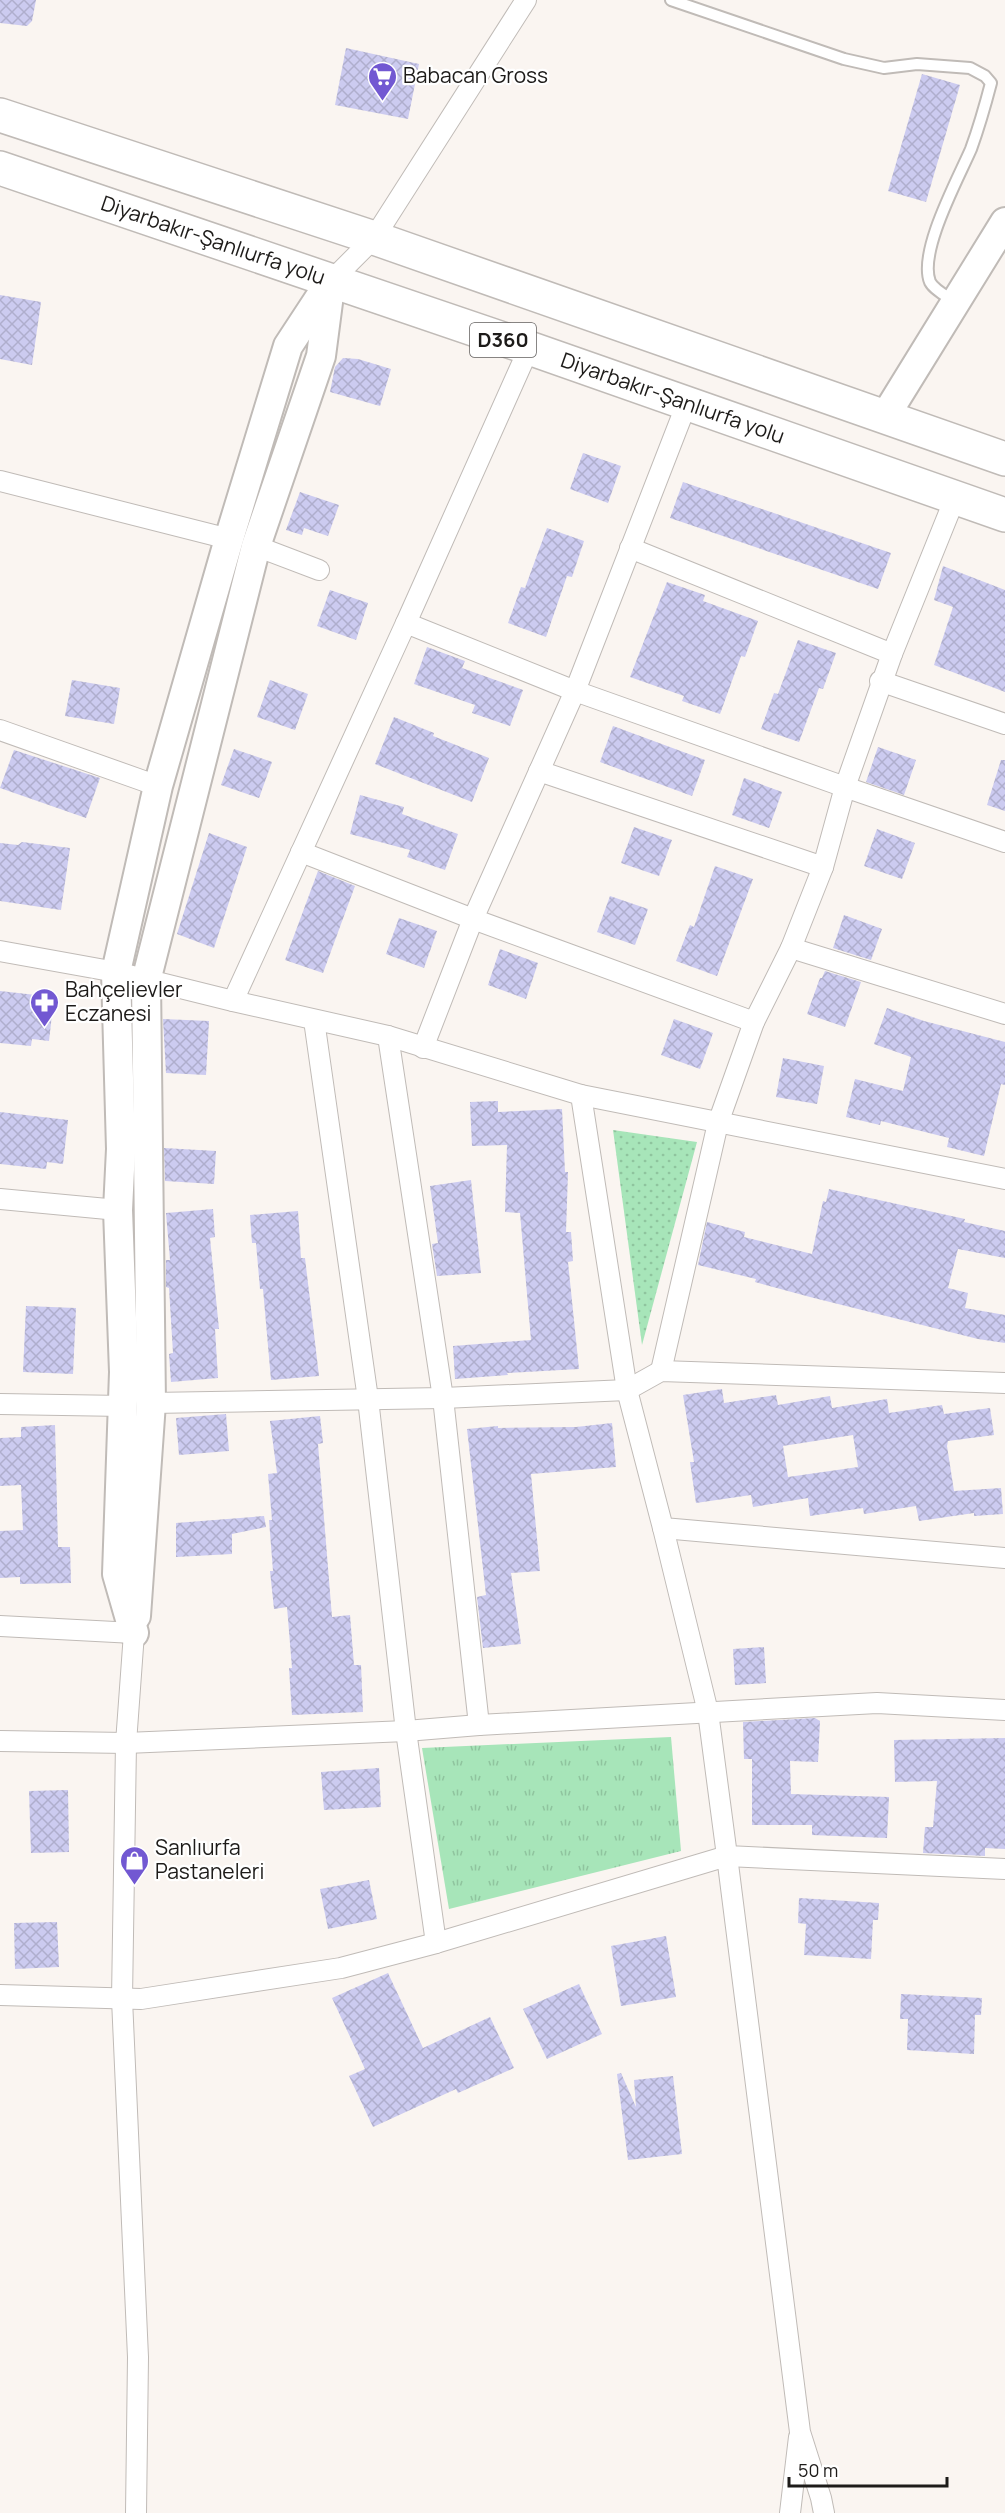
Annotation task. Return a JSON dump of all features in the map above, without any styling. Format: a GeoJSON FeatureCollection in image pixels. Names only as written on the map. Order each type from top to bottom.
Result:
{"type":"FeatureCollection","features":[{"type":"Feature","properties":{"kind":"highway","name":"D360"},"geometry":{"type":"LineString","coordinates":[[0,115],[374,238],[1005,459]]}},
{"type":"Feature","properties":{"kind":"highway","name":"Diyarbakır-Şanlıurfa yolu"},"geometry":{"type":"LineString","coordinates":[[0,168],[529,348],[1005,515]]}},
{"type":"Feature","properties":{"kind":"street"},"geometry":{"type":"LineString","coordinates":[[137,1404],[118,1210],[121,1149],[116,972],[158,786],[229,538],[288,346],[330,282],[374,238],[526,0]]}},
{"type":"Feature","properties":{"kind":"street"},"geometry":{"type":"LineString","coordinates":[[884,418],[1005,222]]}},
{"type":"Feature","properties":{"kind":"street"},"geometry":{"type":"LineString","coordinates":[[136,2513],[138,2357],[122,1999],[126,1743],[134,1633],[117,1574],[137,1404],[146,981],[256,546],[321,356],[330,282]]}},
{"type":"Feature","properties":{"kind":"street"},"geometry":{"type":"LineString","coordinates":[[233,1001],[529,348]]}},
{"type":"Feature","properties":{"kind":"street"},"geometry":{"type":"LineString","coordinates":[[423,1048],[473,919],[575,691],[687,403]]}},
{"type":"Feature","properties":{"kind":"street"},"geometry":{"type":"LineString","coordinates":[[0,481],[229,538]]}},
{"type":"Feature","properties":{"kind":"street"},"geometry":{"type":"LineString","coordinates":[[661,1371],[718,1123],[754,1022],[791,948],[823,867],[845,787],[880,681],[955,498]]}},
{"type":"Feature","properties":{"kind":"street"},"geometry":{"type":"LineString","coordinates":[[256,546],[319,570]]}},
{"type":"Feature","properties":{"kind":"street"},"geometry":{"type":"LineString","coordinates":[[630,548],[892,654]]}},
{"type":"Feature","properties":{"kind":"street"},"geometry":{"type":"LineString","coordinates":[[406,623],[575,691],[1005,842]]}},
{"type":"Feature","properties":{"kind":"street"},"geometry":{"type":"LineString","coordinates":[[880,681],[1005,724]]}},
{"type":"Feature","properties":{"kind":"street"},"geometry":{"type":"LineString","coordinates":[[0,730],[158,786]]}},
{"type":"Feature","properties":{"kind":"street"},"geometry":{"type":"LineString","coordinates":[[539,771],[823,867]]}},
{"type":"Feature","properties":{"kind":"street"},"geometry":{"type":"LineString","coordinates":[[301,852],[473,919],[754,1022]]}},
{"type":"Feature","properties":{"kind":"street"},"geometry":{"type":"LineString","coordinates":[[791,948],[1005,1014]]}},
{"type":"Feature","properties":{"kind":"street"},"geometry":{"type":"LineString","coordinates":[[0,951],[116,972],[146,981],[388,1036],[581,1095],[1005,1179]]}},
{"type":"Feature","properties":{"kind":"street"},"geometry":{"type":"LineString","coordinates":[[314,1020],[368,1400],[406,1731],[436,1943]]}},
{"type":"Feature","properties":{"kind":"street"},"geometry":{"type":"LineString","coordinates":[[388,1036],[443,1398],[479,1725]]}},
{"type":"Feature","properties":{"kind":"street"},"geometry":{"type":"LineString","coordinates":[[581,1095],[627,1390],[708,1712],[800,2432],[824,2513]]}},
{"type":"Feature","properties":{"kind":"street"},"geometry":{"type":"LineString","coordinates":[[0,1199],[118,1210]]}},
{"type":"Feature","properties":{"kind":"street"},"geometry":{"type":"LineString","coordinates":[[0,1404],[368,1400],[627,1390],[661,1371],[1005,1383]]}},
{"type":"Feature","properties":{"kind":"street"},"geometry":{"type":"LineString","coordinates":[[663,1528],[1005,1558]]}},
{"type":"Feature","properties":{"kind":"street"},"geometry":{"type":"LineString","coordinates":[[0,1626],[134,1633]]}},
{"type":"Feature","properties":{"kind":"street"},"geometry":{"type":"LineString","coordinates":[[0,1741],[126,1743],[406,1731],[877,1703],[1005,1710]]}},
{"type":"Feature","properties":{"kind":"street"},"geometry":{"type":"LineString","coordinates":[[0,1995],[141,1999],[341,1968],[436,1943],[727,1856],[1005,1869]]}},
{"type":"Feature","properties":{"kind":"street"},"geometry":{"type":"LineString","coordinates":[[790,2513],[800,2432]]}},
{"type":"Feature","properties":{"kind":"lane"},"geometry":{"type":"LineString","coordinates":[[671,0],[844,59],[884,68],[917,64],[953,65],[970,68],[985,76],[991,83],[982,120],[947,199],[927,270],[931,285],[955,303]]}},
{"type":"Feature","properties":{"kind":"green space"},"geometry":{"type":"Polygon","coordinates":[[[613,1130],[697,1142],[642,1345],[613,1130]]]}},
{"type":"Feature","properties":{"kind":"green space"},"geometry":{"type":"Polygon","coordinates":[[[671,1737],[681,1851],[449,1909],[422,1748],[671,1737]]]}},
{"type":"Feature","properties":{"kind":"building"},"geometry":{"type":"Polygon","coordinates":[[[0,0],[36,0],[32,21],[27,26],[0,23],[0,0]]]}},
{"type":"Feature","properties":{"kind":"building"},"geometry":{"type":"Polygon","coordinates":[[[346,48],[419,64],[408,119],[335,105],[346,48]]]}},
{"type":"Feature","properties":{"kind":"building"},"geometry":{"type":"Polygon","coordinates":[[[922,74],[960,85],[926,202],[888,191],[922,74]]]}},
{"type":"Feature","properties":{"kind":"building"},"geometry":{"type":"Polygon","coordinates":[[[0,295],[41,302],[32,365],[0,359],[0,295]]]}},
{"type":"Feature","properties":{"kind":"building"},"geometry":{"type":"Polygon","coordinates":[[[343,358],[358,359],[391,369],[380,406],[330,392],[335,367],[343,358]]]}},
{"type":"Feature","properties":{"kind":"building"},"geometry":{"type":"Polygon","coordinates":[[[583,453],[621,466],[608,503],[570,489],[583,453]]]}},
{"type":"Feature","properties":{"kind":"building"},"geometry":{"type":"Polygon","coordinates":[[[683,482],[891,553],[878,589],[670,518],[683,482]]]}},
{"type":"Feature","properties":{"kind":"building"},"geometry":{"type":"Polygon","coordinates":[[[300,492],[339,505],[328,536],[304,528],[302,535],[286,530],[300,492]]]}},
{"type":"Feature","properties":{"kind":"building"},"geometry":{"type":"Polygon","coordinates":[[[547,528],[584,541],[572,577],[567,576],[546,637],[508,623],[521,587],[525,588],[547,528]]]}},
{"type":"Feature","properties":{"kind":"building"},"geometry":{"type":"Polygon","coordinates":[[[943,566],[1005,590],[1005,692],[934,665],[953,607],[934,600],[943,566]]]}},
{"type":"Feature","properties":{"kind":"building"},"geometry":{"type":"Polygon","coordinates":[[[667,582],[705,595],[703,601],[758,621],[745,657],[741,656],[720,714],[682,701],[684,696],[630,677],[667,582]]]}},
{"type":"Feature","properties":{"kind":"building"},"geometry":{"type":"Polygon","coordinates":[[[330,590],[368,603],[356,640],[317,626],[330,590]]]}},
{"type":"Feature","properties":{"kind":"building"},"geometry":{"type":"Polygon","coordinates":[[[798,640],[836,653],[823,689],[819,688],[799,742],[761,729],[774,693],[778,694],[798,640]]]}},
{"type":"Feature","properties":{"kind":"building"},"geometry":{"type":"Polygon","coordinates":[[[427,647],[465,661],[462,668],[523,690],[510,726],[472,713],[475,705],[414,684],[427,647]]]}},
{"type":"Feature","properties":{"kind":"building"},"geometry":{"type":"Polygon","coordinates":[[[72,680],[120,688],[114,724],[65,716],[72,680]]]}},
{"type":"Feature","properties":{"kind":"building"},"geometry":{"type":"Polygon","coordinates":[[[270,680],[308,694],[295,730],[257,717],[270,680]]]}},
{"type":"Feature","properties":{"kind":"building"},"geometry":{"type":"Polygon","coordinates":[[[394,717],[434,733],[433,736],[489,758],[472,802],[375,764],[394,717]]]}},
{"type":"Feature","properties":{"kind":"building"},"geometry":{"type":"Polygon","coordinates":[[[613,726],[705,760],[692,796],[600,762],[613,726]]]}},
{"type":"Feature","properties":{"kind":"building"},"geometry":{"type":"Polygon","coordinates":[[[878,747],[916,760],[904,795],[866,782],[878,747]]]}},
{"type":"Feature","properties":{"kind":"building"},"geometry":{"type":"Polygon","coordinates":[[[234,749],[272,762],[259,798],[221,785],[234,749]]]}},
{"type":"Feature","properties":{"kind":"building"},"geometry":{"type":"Polygon","coordinates":[[[14,750],[100,778],[86,818],[0,788],[14,750]]]}},
{"type":"Feature","properties":{"kind":"building"},"geometry":{"type":"Polygon","coordinates":[[[1001,760],[1005,760],[1005,811],[987,805],[1001,760]]]}},
{"type":"Feature","properties":{"kind":"building"},"geometry":{"type":"Polygon","coordinates":[[[744,778],[782,792],[769,828],[732,815],[744,778]]]}},
{"type":"Feature","properties":{"kind":"building"},"geometry":{"type":"Polygon","coordinates":[[[360,795],[404,807],[402,814],[458,834],[445,870],[407,857],[410,850],[350,834],[360,795]]]}},
{"type":"Feature","properties":{"kind":"building"},"geometry":{"type":"Polygon","coordinates":[[[634,827],[672,840],[659,876],[621,863],[634,827]]]}},
{"type":"Feature","properties":{"kind":"building"},"geometry":{"type":"Polygon","coordinates":[[[877,829],[915,843],[902,879],[864,866],[877,829]]]}},
{"type":"Feature","properties":{"kind":"building"},"geometry":{"type":"Polygon","coordinates":[[[209,833],[247,847],[214,948],[177,934],[209,833]]]}},
{"type":"Feature","properties":{"kind":"building"},"geometry":{"type":"Polygon","coordinates":[[[22,842],[70,848],[61,910],[0,901],[0,843],[18,845],[22,842]]]}},
{"type":"Feature","properties":{"kind":"building"},"geometry":{"type":"Polygon","coordinates":[[[715,866],[753,879],[717,976],[676,961],[690,925],[694,927],[715,866]]]}},
{"type":"Feature","properties":{"kind":"building"},"geometry":{"type":"Polygon","coordinates":[[[318,871],[355,886],[323,973],[285,960],[318,871]]]}},
{"type":"Feature","properties":{"kind":"building"},"geometry":{"type":"Polygon","coordinates":[[[610,896],[648,909],[635,945],[597,932],[610,896]]]}},
{"type":"Feature","properties":{"kind":"building"},"geometry":{"type":"Polygon","coordinates":[[[844,915],[882,929],[871,960],[833,948],[844,915]]]}},
{"type":"Feature","properties":{"kind":"building"},"geometry":{"type":"Polygon","coordinates":[[[399,918],[437,931],[424,968],[386,954],[399,918]]]}},
{"type":"Feature","properties":{"kind":"building"},"geometry":{"type":"Polygon","coordinates":[[[500,949],[538,963],[526,999],[488,985],[500,949]]]}},
{"type":"Feature","properties":{"kind":"building"},"geometry":{"type":"Polygon","coordinates":[[[825,971],[861,982],[845,1027],[807,1014],[820,978],[825,971]]]}},
{"type":"Feature","properties":{"kind":"building"},"geometry":{"type":"Polygon","coordinates":[[[0,991],[54,997],[49,1041],[32,1039],[31,1046],[0,1043],[0,991]]]}},
{"type":"Feature","properties":{"kind":"building"},"geometry":{"type":"Polygon","coordinates":[[[887,1008],[924,1021],[1005,1042],[1005,1085],[1001,1084],[984,1156],[947,1147],[949,1138],[881,1121],[880,1125],[846,1117],[855,1079],[903,1091],[911,1057],[874,1044],[887,1008]]]}},
{"type":"Feature","properties":{"kind":"building"},"geometry":{"type":"Polygon","coordinates":[[[163,1019],[209,1021],[206,1075],[166,1073],[163,1019]]]}},
{"type":"Feature","properties":{"kind":"building"},"geometry":{"type":"Polygon","coordinates":[[[674,1019],[713,1033],[700,1069],[661,1055],[674,1019]]]}},
{"type":"Feature","properties":{"kind":"building"},"geometry":{"type":"Polygon","coordinates":[[[783,1058],[824,1066],[817,1104],[776,1097],[783,1058]]]}},
{"type":"Feature","properties":{"kind":"building"},"geometry":{"type":"Polygon","coordinates":[[[498,1101],[498,1112],[562,1109],[565,1172],[568,1172],[566,1232],[571,1232],[573,1261],[568,1262],[579,1369],[507,1373],[508,1375],[455,1379],[453,1346],[531,1340],[520,1213],[505,1212],[507,1145],[472,1146],[470,1102],[498,1101]]]}},
{"type":"Feature","properties":{"kind":"building"},"geometry":{"type":"Polygon","coordinates":[[[0,1112],[68,1120],[63,1164],[47,1162],[46,1169],[0,1164],[0,1112]]]}},
{"type":"Feature","properties":{"kind":"building"},"geometry":{"type":"Polygon","coordinates":[[[164,1148],[216,1151],[214,1184],[165,1181],[164,1148]]]}},
{"type":"Feature","properties":{"kind":"building"},"geometry":{"type":"Polygon","coordinates":[[[471,1180],[481,1273],[437,1276],[432,1244],[438,1243],[430,1186],[471,1180]]]}},
{"type":"Feature","properties":{"kind":"building"},"geometry":{"type":"Polygon","coordinates":[[[829,1189],[965,1219],[964,1222],[1005,1231],[1005,1258],[958,1249],[948,1288],[968,1293],[965,1308],[1005,1315],[1005,1343],[978,1339],[810,1297],[755,1282],[756,1279],[698,1265],[707,1222],[745,1232],[744,1237],[812,1254],[823,1201],[826,1202],[829,1189]]]}},
{"type":"Feature","properties":{"kind":"building"},"geometry":{"type":"Polygon","coordinates":[[[213,1209],[215,1237],[210,1238],[219,1329],[215,1329],[218,1378],[171,1382],[169,1354],[173,1353],[169,1288],[166,1287],[166,1260],[170,1260],[166,1213],[213,1209]]]}},
{"type":"Feature","properties":{"kind":"building"},"geometry":{"type":"Polygon","coordinates":[[[298,1211],[301,1258],[305,1258],[319,1376],[271,1380],[263,1289],[260,1289],[256,1243],[252,1243],[250,1215],[298,1211]]]}},
{"type":"Feature","properties":{"kind":"building"},"geometry":{"type":"Polygon","coordinates":[[[26,1306],[76,1308],[73,1374],[23,1372],[26,1306]]]}},
{"type":"Feature","properties":{"kind":"building"},"geometry":{"type":"Polygon","coordinates":[[[722,1389],[724,1403],[776,1395],[778,1405],[830,1396],[832,1408],[887,1399],[889,1413],[942,1405],[944,1414],[990,1408],[994,1435],[948,1441],[947,1446],[954,1491],[1001,1488],[1003,1514],[974,1516],[974,1513],[919,1521],[916,1506],[864,1514],[863,1508],[810,1516],[808,1498],[753,1507],[751,1495],[696,1503],[690,1462],[694,1462],[683,1395],[722,1389]],[[853,1435],[783,1446],[788,1477],[858,1467],[853,1435]]]}},
{"type":"Feature","properties":{"kind":"building"},"geometry":{"type":"Polygon","coordinates":[[[226,1414],[229,1451],[179,1455],[176,1418],[226,1414]]]}},
{"type":"Feature","properties":{"kind":"building"},"geometry":{"type":"Polygon","coordinates":[[[320,1416],[323,1443],[318,1444],[332,1617],[350,1615],[354,1665],[361,1665],[363,1712],[292,1715],[289,1668],[292,1668],[287,1607],[274,1609],[270,1571],[273,1571],[269,1520],[272,1520],[268,1474],[277,1473],[270,1421],[320,1416]]]}},
{"type":"Feature","properties":{"kind":"building"},"geometry":{"type":"Polygon","coordinates":[[[612,1423],[616,1467],[531,1474],[540,1571],[511,1573],[521,1644],[483,1648],[477,1597],[486,1595],[467,1429],[498,1426],[498,1428],[576,1427],[612,1423]]]}},
{"type":"Feature","properties":{"kind":"building"},"geometry":{"type":"Polygon","coordinates":[[[55,1425],[58,1547],[70,1547],[71,1583],[20,1584],[20,1577],[0,1578],[0,1531],[23,1530],[21,1485],[0,1486],[0,1438],[21,1437],[21,1427],[55,1425]]]}},
{"type":"Feature","properties":{"kind":"building"},"geometry":{"type":"Polygon","coordinates":[[[264,1516],[266,1527],[232,1534],[232,1554],[176,1557],[176,1523],[264,1516]]]}},
{"type":"Feature","properties":{"kind":"building"},"geometry":{"type":"Polygon","coordinates":[[[764,1647],[766,1683],[735,1685],[733,1649],[764,1647]]]}},
{"type":"Feature","properties":{"kind":"building"},"geometry":{"type":"Polygon","coordinates":[[[815,1718],[820,1721],[818,1762],[790,1761],[791,1794],[889,1797],[887,1838],[812,1835],[812,1825],[752,1825],[752,1759],[744,1759],[743,1722],[815,1718]]]}},
{"type":"Feature","properties":{"kind":"building"},"geometry":{"type":"Polygon","coordinates":[[[1005,1738],[1005,1849],[985,1848],[985,1856],[923,1853],[925,1827],[933,1827],[937,1781],[895,1782],[894,1740],[1005,1738]]]}},
{"type":"Feature","properties":{"kind":"building"},"geometry":{"type":"Polygon","coordinates":[[[379,1768],[381,1807],[324,1810],[321,1772],[379,1768]]]}},
{"type":"Feature","properties":{"kind":"building"},"geometry":{"type":"Polygon","coordinates":[[[68,1790],[69,1852],[31,1853],[29,1791],[68,1790]]]}},
{"type":"Feature","properties":{"kind":"building"},"geometry":{"type":"Polygon","coordinates":[[[369,1880],[377,1919],[328,1929],[320,1889],[369,1880]]]}},
{"type":"Feature","properties":{"kind":"building"},"geometry":{"type":"Polygon","coordinates":[[[799,1898],[879,1903],[878,1920],[873,1920],[871,1959],[804,1955],[806,1924],[798,1923],[799,1898]]]}},
{"type":"Feature","properties":{"kind":"building"},"geometry":{"type":"Polygon","coordinates":[[[57,1922],[59,1967],[15,1969],[14,1923],[57,1922]]]}},
{"type":"Feature","properties":{"kind":"building"},"geometry":{"type":"Polygon","coordinates":[[[666,1936],[676,1997],[621,2006],[611,1946],[666,1936]]]}},
{"type":"Feature","properties":{"kind":"building"},"geometry":{"type":"Polygon","coordinates":[[[388,1973],[423,2048],[490,2017],[514,2068],[458,2093],[456,2089],[373,2127],[349,2076],[365,2069],[332,1998],[388,1973]]]}},
{"type":"Feature","properties":{"kind":"building"},"geometry":{"type":"Polygon","coordinates":[[[579,1984],[602,2034],[547,2059],[523,2009],[579,1984]]]}},
{"type":"Feature","properties":{"kind":"building"},"geometry":{"type":"Polygon","coordinates":[[[901,1994],[982,1998],[981,2015],[975,2015],[974,2054],[907,2050],[908,2019],[900,2019],[901,1994]]]}},
{"type":"Feature","properties":{"kind":"building"},"geometry":{"type":"Polygon","coordinates":[[[621,2073],[636,2107],[634,2080],[673,2076],[682,2154],[628,2160],[617,2074],[621,2073]]]}},
{"type":"Feature","properties":{"kind":"place","name":"Babacan Gross"},"geometry":{"type":"Point","coordinates":[382,102]}},
{"type":"Feature","properties":{"kind":"place","name":"Bahçelievler Eczanesi"},"geometry":{"type":"Point","coordinates":[44,1028]}},
{"type":"Feature","properties":{"kind":"place","name":"Sanlıurfa Pastaneleri"},"geometry":{"type":"Point","coordinates":[134,1886]}}]}
